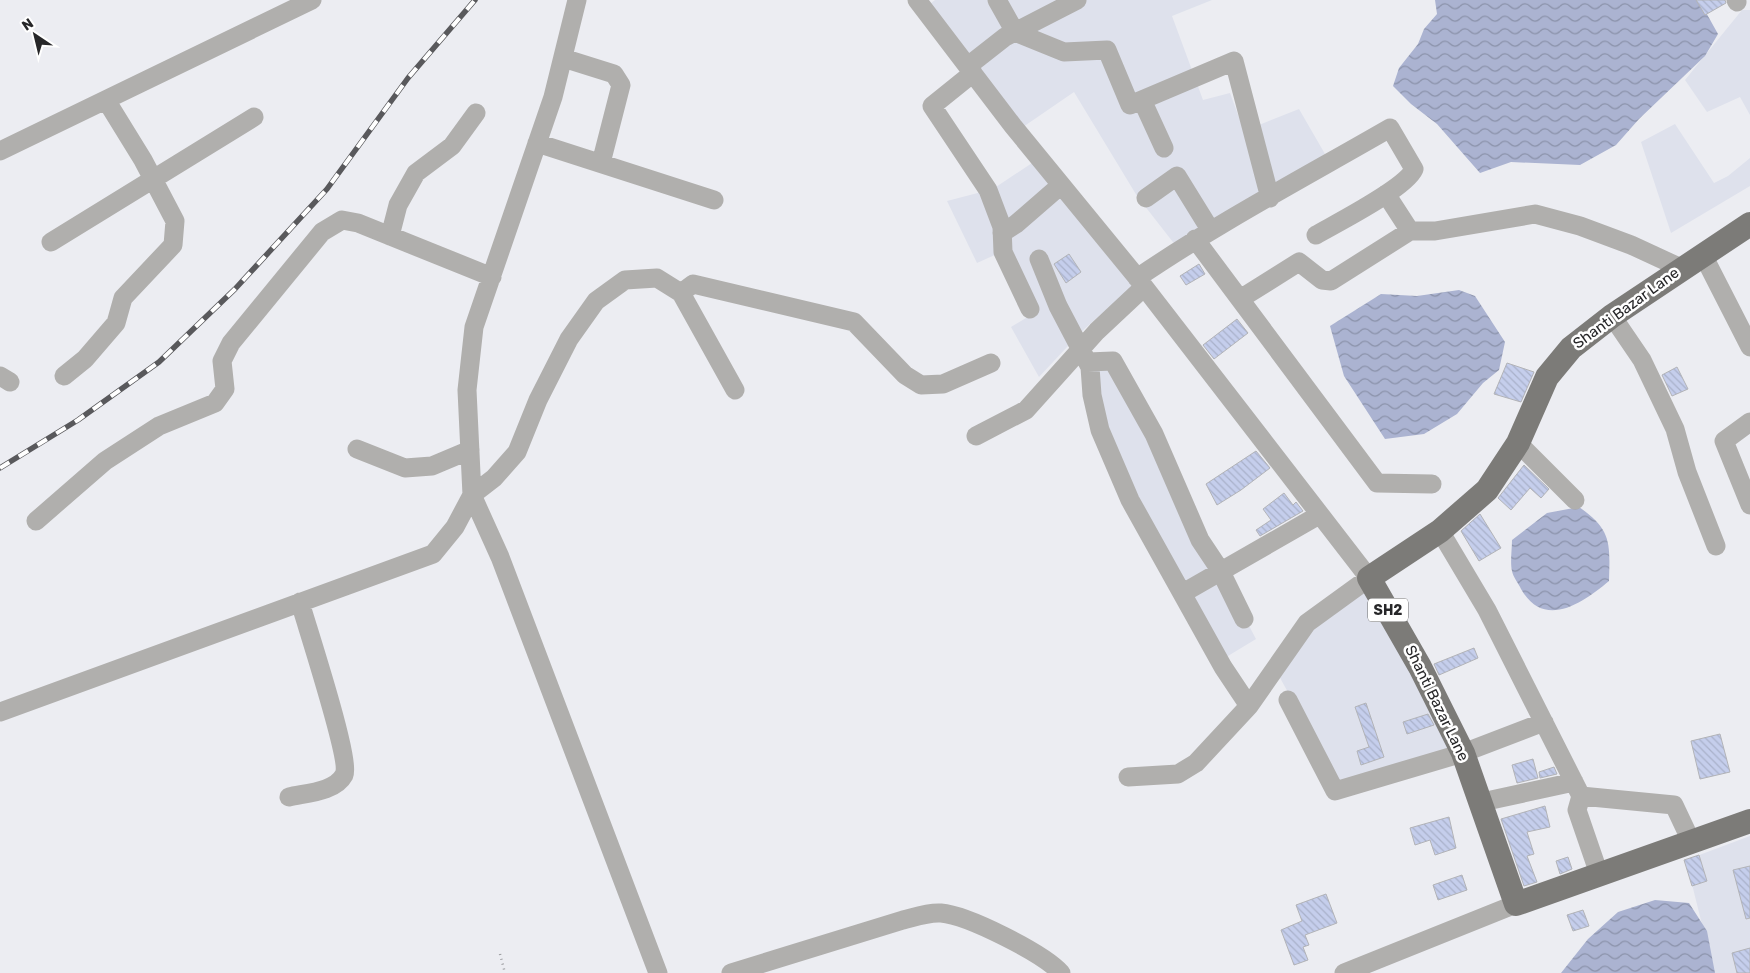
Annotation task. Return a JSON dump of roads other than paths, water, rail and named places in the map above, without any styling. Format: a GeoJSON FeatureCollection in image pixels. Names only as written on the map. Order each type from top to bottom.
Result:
{"type":"FeatureCollection","features":[{"type":"Feature","properties":{"kind":"main road","name":"Shanti Bazar Lane"},"geometry":{"type":"LineString","coordinates":[[1516,904],[1482,802],[1463,753],[1420,667],[1368,578],[1440,531],[1487,490],[1518,443],[1539,392],[1556,364],[1571,348],[1612,316],[1680,268],[1750,224]]}},
{"type":"Feature","properties":{"kind":"main road"},"geometry":{"type":"LineString","coordinates":[[1516,904],[1750,821]]}},
{"type":"Feature","properties":{"kind":"street"},"geometry":{"type":"LineString","coordinates":[[0,151],[106,100],[280,7],[312,0]]}},
{"type":"Feature","properties":{"kind":"street"},"geometry":{"type":"LineString","coordinates":[[577,0],[553,97],[474,327],[467,390],[472,494],[500,557],[658,973]]}},
{"type":"Feature","properties":{"kind":"street"},"geometry":{"type":"LineString","coordinates":[[917,0],[1061,185],[1141,283],[1368,578],[1307,623],[1249,706],[1196,763],[1178,774],[1128,777]]}},
{"type":"Feature","properties":{"kind":"street"},"geometry":{"type":"LineString","coordinates":[[997,0],[1015,32],[1064,52],[1107,50],[1130,105],[1234,61],[1270,198]]}},
{"type":"Feature","properties":{"kind":"street"},"geometry":{"type":"LineString","coordinates":[[1030,310],[1003,252],[1002,233],[988,190],[932,106],[970,70],[1015,32],[1077,0]]}},
{"type":"Feature","properties":{"kind":"street"},"geometry":{"type":"LineString","coordinates":[[563,58],[614,74],[622,85],[601,163]]}},
{"type":"Feature","properties":{"kind":"street"},"geometry":{"type":"LineString","coordinates":[[64,376],[85,359],[116,324],[123,298],[174,245],[175,221],[154,179],[106,100]]}},
{"type":"Feature","properties":{"kind":"street"},"geometry":{"type":"LineString","coordinates":[[1142,100],[1164,148]]}},
{"type":"Feature","properties":{"kind":"street"},"geometry":{"type":"LineString","coordinates":[[390,236],[398,205],[416,172],[452,146],[476,114]]}},
{"type":"Feature","properties":{"kind":"street"},"geometry":{"type":"LineString","coordinates":[[51,242],[254,117]]}},
{"type":"Feature","properties":{"kind":"street"},"geometry":{"type":"LineString","coordinates":[[976,436],[1026,410],[1085,356],[1097,330],[1141,283],[1203,235],[1390,128],[1414,169],[1412,176],[1386,194],[1316,235]]}},
{"type":"Feature","properties":{"kind":"street"},"geometry":{"type":"LineString","coordinates":[[537,143],[714,200]]}},
{"type":"Feature","properties":{"kind":"street"},"geometry":{"type":"LineString","coordinates":[[1146,198],[1177,176],[1203,235],[1240,299],[1376,483],[1432,484]]}},
{"type":"Feature","properties":{"kind":"street"},"geometry":{"type":"LineString","coordinates":[[1002,233],[1016,224],[1061,185]]}},
{"type":"Feature","properties":{"kind":"street"},"geometry":{"type":"LineString","coordinates":[[1386,194],[1410,231]]}},
{"type":"Feature","properties":{"kind":"street"},"geometry":{"type":"LineString","coordinates":[[1240,299],[1298,262],[1322,280],[1334,280],[1410,231],[1435,231],[1535,214],[1580,226],[1631,245],[1680,268]]}},
{"type":"Feature","properties":{"kind":"street"},"geometry":{"type":"LineString","coordinates":[[36,522],[105,461],[159,426],[215,403],[225,389],[222,361],[231,343],[322,232],[342,220],[358,223],[492,277]]}},
{"type":"Feature","properties":{"kind":"street"},"geometry":{"type":"LineString","coordinates":[[1703,254],[1750,347]]}},
{"type":"Feature","properties":{"kind":"street"},"geometry":{"type":"LineString","coordinates":[[1039,259],[1058,306],[1085,356],[1100,430],[1130,500],[1223,667],[1249,706]]}},
{"type":"Feature","properties":{"kind":"street"},"geometry":{"type":"LineString","coordinates":[[0,712],[433,554],[455,526],[472,494],[494,478],[517,452],[538,400],[564,348],[596,300],[625,280],[657,278],[681,293],[735,390]]}},
{"type":"Feature","properties":{"kind":"street"},"geometry":{"type":"LineString","coordinates":[[681,293],[693,284],[854,322],[905,375],[921,385],[943,384],[991,364]]}},
{"type":"Feature","properties":{"kind":"street"},"geometry":{"type":"LineString","coordinates":[[1612,316],[1642,360],[1675,429],[1687,472],[1716,546]]}},
{"type":"Feature","properties":{"kind":"street"},"geometry":{"type":"LineString","coordinates":[[1085,356],[1113,361],[1154,434],[1200,540],[1220,570],[1244,619]]}},
{"type":"Feature","properties":{"kind":"street"},"geometry":{"type":"LineString","coordinates":[[1750,422],[1724,441],[1750,505]]}},
{"type":"Feature","properties":{"kind":"street"},"geometry":{"type":"LineString","coordinates":[[1518,443],[1575,500]]}},
{"type":"Feature","properties":{"kind":"street"},"geometry":{"type":"LineString","coordinates":[[356,449],[405,468],[432,466],[470,450]]}},
{"type":"Feature","properties":{"kind":"street"},"geometry":{"type":"LineString","coordinates":[[1183,593],[1220,570],[1319,515]]}},
{"type":"Feature","properties":{"kind":"street"},"geometry":{"type":"LineString","coordinates":[[1440,531],[1487,610],[1577,789],[1577,810],[1599,874]]}},
{"type":"Feature","properties":{"kind":"street"},"geometry":{"type":"LineString","coordinates":[[289,797],[325,789],[338,783],[345,773],[340,739],[300,602]]}},
{"type":"Feature","properties":{"kind":"street"},"geometry":{"type":"LineString","coordinates":[[1288,700],[1335,790],[1463,753],[1544,722]]}},
{"type":"Feature","properties":{"kind":"street"},"geometry":{"type":"LineString","coordinates":[[1482,802],[1577,789],[1674,806],[1691,841]]}},
{"type":"Feature","properties":{"kind":"street"},"geometry":{"type":"LineString","coordinates":[[1344,973],[1516,904]]}},
{"type":"Feature","properties":{"kind":"street"},"geometry":{"type":"LineString","coordinates":[[731,973],[903,920],[924,914],[941,913],[976,924],[1039,956],[1061,973]]}},
{"type":"Feature","properties":{"kind":"water"},"geometry":{"type":"Polygon","coordinates":[[[1435,0],[1699,0],[1718,34],[1705,56],[1639,119],[1616,145],[1580,165],[1511,162],[1480,173],[1437,124],[1411,104],[1393,86],[1399,68],[1418,44],[1424,29],[1437,14],[1435,0]]]}},
{"type":"Feature","properties":{"kind":"water"},"geometry":{"type":"Polygon","coordinates":[[[1459,290],[1475,296],[1505,342],[1499,370],[1483,383],[1457,414],[1424,434],[1385,439],[1344,376],[1330,326],[1381,294],[1417,296],[1459,290]]]}},
{"type":"Feature","properties":{"kind":"water"},"geometry":{"type":"Polygon","coordinates":[[[1579,507],[1598,523],[1607,538],[1609,547],[1609,581],[1588,597],[1564,609],[1552,610],[1541,608],[1530,601],[1514,576],[1511,564],[1512,540],[1547,513],[1579,507]]]}},
{"type":"Feature","properties":{"kind":"water"},"geometry":{"type":"Polygon","coordinates":[[[1655,900],[1689,903],[1707,931],[1715,973],[1561,973],[1588,939],[1618,912],[1655,900]]]}},
{"type":"Feature","properties":{"kind":"railway"},"geometry":{"type":"LineString","coordinates":[[0,468],[78,420],[159,362],[235,289],[327,189],[408,78],[475,0]]}}]}
